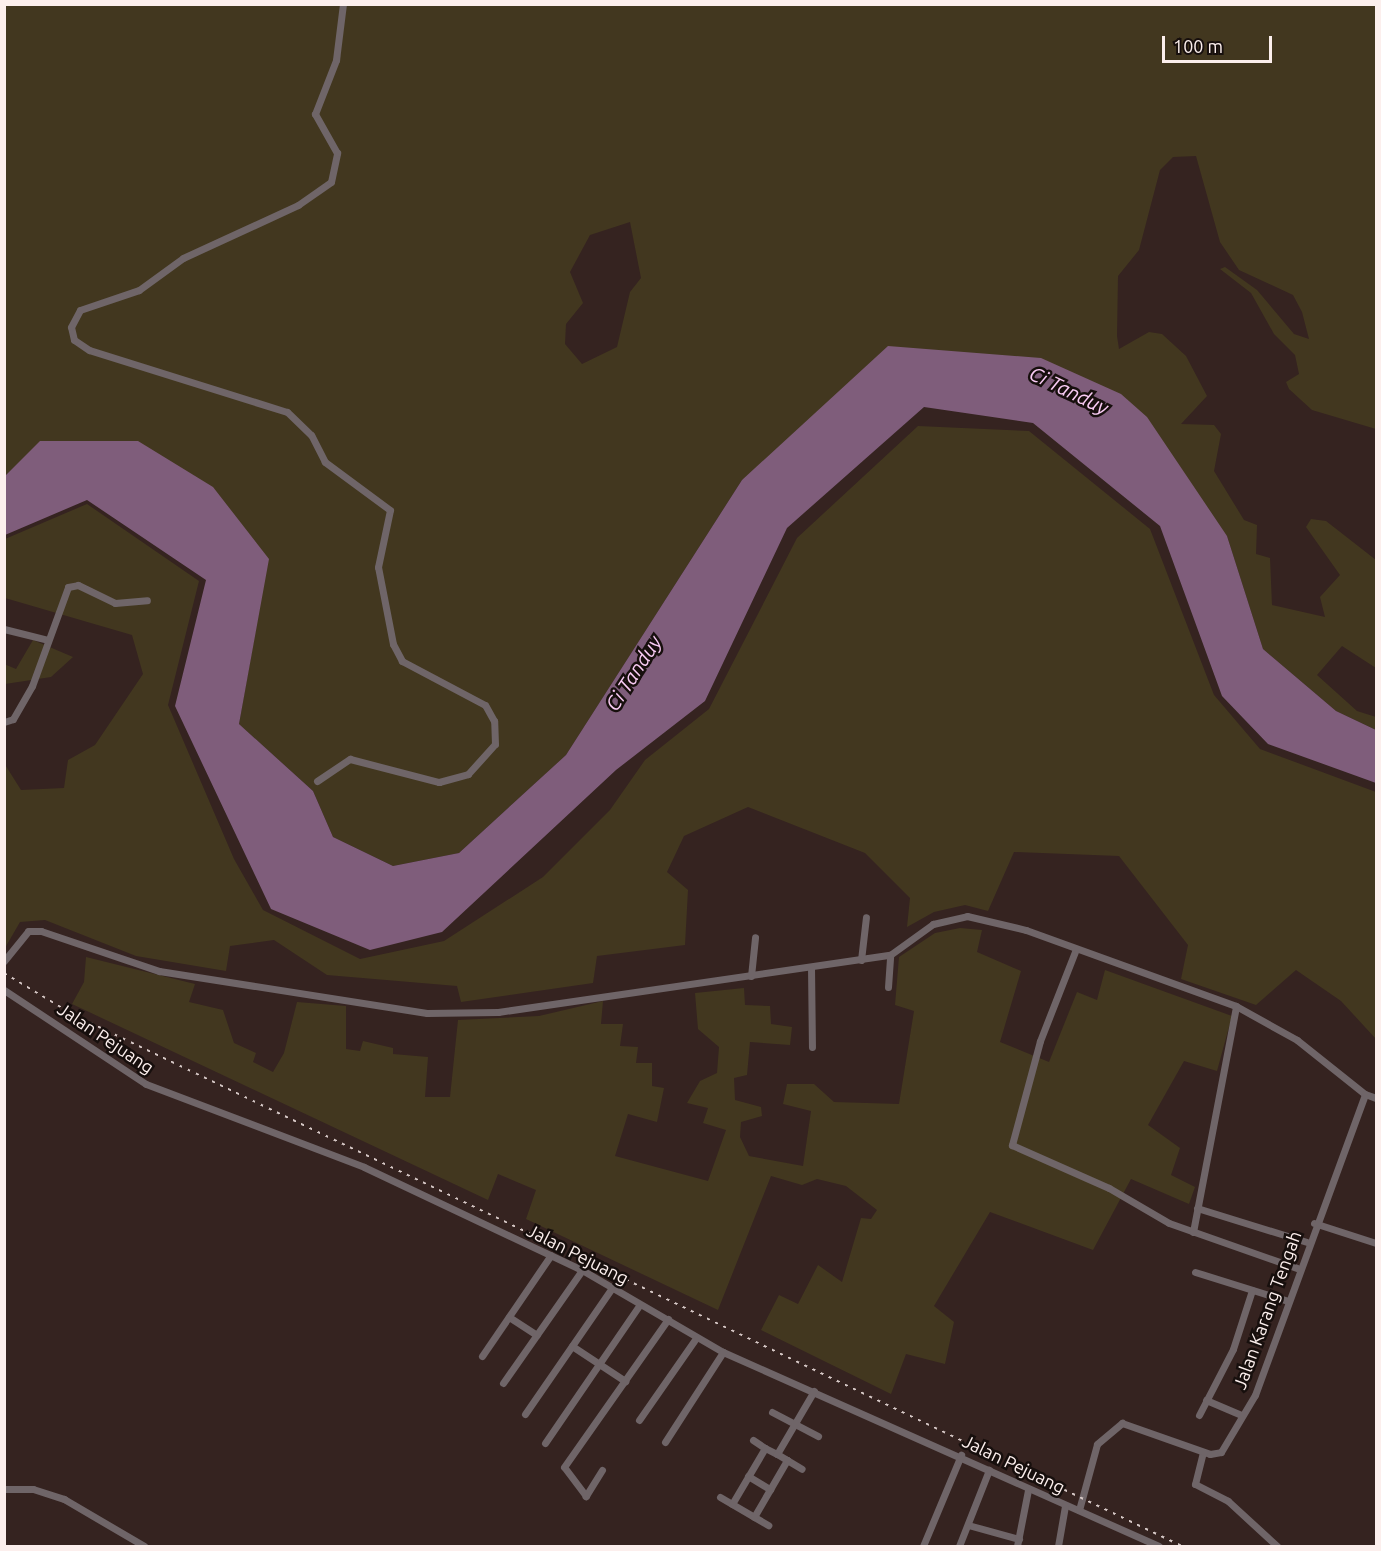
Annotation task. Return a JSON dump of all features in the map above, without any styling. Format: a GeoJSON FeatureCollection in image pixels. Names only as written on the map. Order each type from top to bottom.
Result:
{"type":"FeatureCollection","features":[{"type":"Feature","properties":{"kind":"street"},"geometry":{"type":"LineString","coordinates":[[317,781],[350,759],[440,782],[468,774],[495,744],[494,721],[486,705],[402,661],[393,644],[378,567],[390,510],[325,462],[311,435],[287,412],[89,350],[74,340],[71,327],[80,310],[139,290],[183,258],[298,205],[332,182],[337,153],[315,114],[336,60],[343,4]]}},
{"type":"Feature","properties":{"kind":"street"},"geometry":{"type":"LineString","coordinates":[[4,722],[13,719],[33,686],[48,639],[70,586],[115,603],[147,600]]}},
{"type":"Feature","properties":{"kind":"street"},"geometry":{"type":"LineString","coordinates":[[4,629],[48,639]]}},
{"type":"Feature","properties":{"kind":"street"},"geometry":{"type":"LineString","coordinates":[[4,961],[28,931],[41,930],[159,971],[445,1014],[538,1009],[890,955],[933,924],[967,916],[1076,949],[1236,1006],[1297,1040],[1365,1094],[1377,1098]]}},
{"type":"Feature","properties":{"kind":"street"},"geometry":{"type":"LineString","coordinates":[[861,960],[866,917]]}},
{"type":"Feature","properties":{"kind":"street"},"geometry":{"type":"LineString","coordinates":[[751,976],[755,937]]}},
{"type":"Feature","properties":{"kind":"street"},"geometry":{"type":"LineString","coordinates":[[1076,949],[1040,1041],[1012,1145],[1193,1232],[1297,1268]]}},
{"type":"Feature","properties":{"kind":"street"},"geometry":{"type":"LineString","coordinates":[[888,987],[890,955]]}},
{"type":"Feature","properties":{"kind":"street"},"geometry":{"type":"LineString","coordinates":[[811,967],[812,1047]]}},
{"type":"Feature","properties":{"kind":"street","name":"Jalan Pejuang"},"geometry":{"type":"LineString","coordinates":[[4,990],[146,1084],[305,1141],[582,1270],[723,1352],[961,1455],[1028,1490],[1159,1546]]}},
{"type":"Feature","properties":{"kind":"street"},"geometry":{"type":"LineString","coordinates":[[1193,1232],[1236,1006]]}},
{"type":"Feature","properties":{"kind":"street","name":"Jalan Karang Tengah"},"geometry":{"type":"LineString","coordinates":[[1203,1452],[1221,1452],[1242,1415],[1288,1301],[1306,1242],[1365,1094]]}},
{"type":"Feature","properties":{"kind":"street"},"geometry":{"type":"LineString","coordinates":[[1197,1208],[1306,1242]]}},
{"type":"Feature","properties":{"kind":"street"},"geometry":{"type":"LineString","coordinates":[[1314,1223],[1377,1243]]}},
{"type":"Feature","properties":{"kind":"street"},"geometry":{"type":"LineString","coordinates":[[482,1356],[551,1255]]}},
{"type":"Feature","properties":{"kind":"street"},"geometry":{"type":"LineString","coordinates":[[503,1383],[582,1270]]}},
{"type":"Feature","properties":{"kind":"street"},"geometry":{"type":"LineString","coordinates":[[1195,1272],[1288,1301]]}},
{"type":"Feature","properties":{"kind":"street"},"geometry":{"type":"LineString","coordinates":[[525,1414],[612,1288]]}},
{"type":"Feature","properties":{"kind":"street"},"geometry":{"type":"LineString","coordinates":[[1199,1415],[1233,1349],[1252,1290]]}},
{"type":"Feature","properties":{"kind":"street"},"geometry":{"type":"LineString","coordinates":[[546,1443],[640,1304]]}},
{"type":"Feature","properties":{"kind":"street"},"geometry":{"type":"LineString","coordinates":[[509,1317],[537,1335]]}},
{"type":"Feature","properties":{"kind":"street"},"geometry":{"type":"LineString","coordinates":[[602,1470],[586,1496],[564,1467],[668,1319]]}},
{"type":"Feature","properties":{"kind":"street"},"geometry":{"type":"LineString","coordinates":[[639,1420],[696,1338]]}},
{"type":"Feature","properties":{"kind":"street"},"geometry":{"type":"LineString","coordinates":[[572,1346],[625,1381]]}},
{"type":"Feature","properties":{"kind":"street"},"geometry":{"type":"LineString","coordinates":[[665,1442],[723,1352]]}},
{"type":"Feature","properties":{"kind":"street"},"geometry":{"type":"LineString","coordinates":[[777,1454],[814,1391]]}},
{"type":"Feature","properties":{"kind":"street"},"geometry":{"type":"LineString","coordinates":[[1206,1400],[1242,1415]]}},
{"type":"Feature","properties":{"kind":"street"},"geometry":{"type":"LineString","coordinates":[[772,1412],[819,1436]]}},
{"type":"Feature","properties":{"kind":"street"},"geometry":{"type":"LineString","coordinates":[[1079,1510],[1097,1444],[1116,1426],[1132,1425],[1203,1452],[1196,1484],[1228,1501],[1277,1546]]}},
{"type":"Feature","properties":{"kind":"street"},"geometry":{"type":"LineString","coordinates":[[753,1440],[802,1469]]}},
{"type":"Feature","properties":{"kind":"street"},"geometry":{"type":"LineString","coordinates":[[732,1504],[765,1448]]}},
{"type":"Feature","properties":{"kind":"street"},"geometry":{"type":"LineString","coordinates":[[923,1546],[961,1455]]}},
{"type":"Feature","properties":{"kind":"street"},"geometry":{"type":"LineString","coordinates":[[754,1517],[787,1460]]}},
{"type":"Feature","properties":{"kind":"street"},"geometry":{"type":"LineString","coordinates":[[959,1546],[989,1470]]}},
{"type":"Feature","properties":{"kind":"street"},"geometry":{"type":"LineString","coordinates":[[748,1476],[770,1489]]}},
{"type":"Feature","properties":{"kind":"street"},"geometry":{"type":"LineString","coordinates":[[4,1489],[33,1490],[63,1498],[144,1546]]}},
{"type":"Feature","properties":{"kind":"street"},"geometry":{"type":"LineString","coordinates":[[968,1525],[1018,1543],[1028,1490]]}},
{"type":"Feature","properties":{"kind":"street"},"geometry":{"type":"LineString","coordinates":[[720,1497],[768,1525]]}},
{"type":"Feature","properties":{"kind":"street"},"geometry":{"type":"LineString","coordinates":[[1058,1546],[1065,1506]]}},
{"type":"Feature","properties":{"kind":"street"},"geometry":{"type":"LineString","coordinates":[[1140,1546],[1142,1538]]}},
{"type":"Feature","properties":{"kind":"shaded area"},"geometry":{"type":"Polygon","coordinates":[[[5,5],[1376,5],[1376,429],[1312,410],[1289,389],[1286,382],[1299,374],[1295,355],[1274,334],[1251,293],[1220,269],[1225,267],[1257,290],[1294,334],[1309,339],[1302,312],[1293,295],[1239,270],[1220,242],[1196,156],[1173,157],[1160,170],[1139,250],[1118,276],[1117,336],[1119,349],[1149,332],[1162,334],[1186,356],[1207,396],[1181,424],[1214,425],[1221,434],[1214,471],[1244,520],[1257,525],[1256,554],[1270,558],[1272,605],[1325,617],[1320,597],[1340,575],[1306,527],[1311,519],[1326,521],[1376,560],[1376,668],[1342,646],[1317,675],[1357,711],[1376,717],[1376,730],[1336,711],[1263,649],[1227,536],[1040,358],[742,480],[566,755],[459,853],[393,866],[333,837],[313,791],[239,724],[268,559],[41,441],[5,476],[5,5]],[[630,222],[590,235],[570,272],[583,303],[566,324],[565,344],[582,364],[617,347],[630,292],[641,278],[630,222]]]}},
{"type":"Feature","properties":{"kind":"shaded area"},"geometry":{"type":"Polygon","coordinates":[[[918,426],[1029,431],[1150,529],[1214,695],[1260,749],[1376,792],[1376,1039],[1341,1001],[1296,970],[1256,1005],[1181,979],[1188,945],[1119,856],[1014,852],[988,911],[965,905],[934,912],[907,927],[910,898],[865,853],[748,807],[684,836],[667,872],[688,890],[685,945],[597,956],[593,983],[461,1002],[457,986],[327,975],[274,940],[230,946],[226,971],[136,956],[45,920],[20,922],[5,948],[4,763],[21,790],[64,788],[68,760],[95,745],[143,674],[132,635],[5,598],[5,539],[87,504],[199,581],[168,705],[234,859],[263,910],[360,959],[444,941],[543,877],[610,810],[645,760],[709,709],[797,538],[918,426]]]}},
{"type":"Feature","properties":{"kind":"shaded area"},"geometry":{"type":"Polygon","coordinates":[[[33,640],[73,657],[51,677],[5,684],[4,664],[16,669],[33,640]]]}},
{"type":"Feature","properties":{"kind":"shaded area"},"geometry":{"type":"Polygon","coordinates":[[[960,928],[982,930],[977,952],[1021,971],[1000,1042],[1049,1062],[1077,992],[1097,1000],[1105,970],[1232,1016],[1217,1071],[1184,1061],[1148,1125],[1180,1148],[1171,1175],[1195,1187],[1189,1204],[1131,1179],[1093,1250],[990,1212],[934,1306],[954,1322],[945,1364],[906,1354],[891,1394],[761,1330],[779,1295],[798,1304],[818,1265],[842,1282],[861,1218],[871,1219],[877,1210],[846,1186],[817,1179],[802,1185],[771,1176],[718,1310],[526,1219],[536,1190],[498,1174],[488,1200],[72,1004],[84,982],[86,957],[195,984],[189,1002],[223,1010],[234,1043],[256,1053],[253,1062],[273,1072],[284,1053],[297,1002],[346,1006],[346,1049],[360,1051],[363,1041],[393,1048],[393,1054],[428,1057],[425,1097],[450,1097],[458,1020],[539,1016],[603,1001],[601,1024],[623,1024],[620,1046],[638,1047],[636,1063],[652,1063],[652,1086],[664,1088],[657,1122],[628,1114],[615,1156],[708,1181],[726,1130],[703,1123],[708,1108],[687,1103],[700,1081],[717,1073],[719,1047],[698,1029],[695,993],[744,988],[745,1005],[770,1006],[771,1024],[792,1027],[790,1045],[750,1042],[747,1075],[734,1078],[735,1100],[761,1107],[762,1116],[741,1122],[740,1137],[749,1156],[803,1166],[811,1111],[783,1104],[787,1084],[814,1084],[834,1102],[899,1104],[914,1011],[895,1005],[899,957],[935,933],[960,928]]]}},
{"type":"Feature","properties":{"kind":"water","name":"Ci Tanduy"},"geometry":{"type":"Polygon","coordinates":[[[888,346],[1041,358],[1121,394],[1147,417],[1227,536],[1263,649],[1336,711],[1376,730],[1376,783],[1268,744],[1222,696],[1160,526],[1033,423],[924,407],[787,528],[705,701],[616,770],[442,932],[370,950],[271,909],[175,706],[206,580],[87,500],[5,535],[5,476],[40,441],[138,441],[213,487],[269,559],[239,724],[313,791],[333,837],[393,866],[459,853],[566,755],[742,480],[888,346]]]}},
{"type":"Feature","properties":{"kind":"railway"},"geometry":{"type":"LineString","coordinates":[[4,973],[74,1015],[1182,1546]]}}]}
